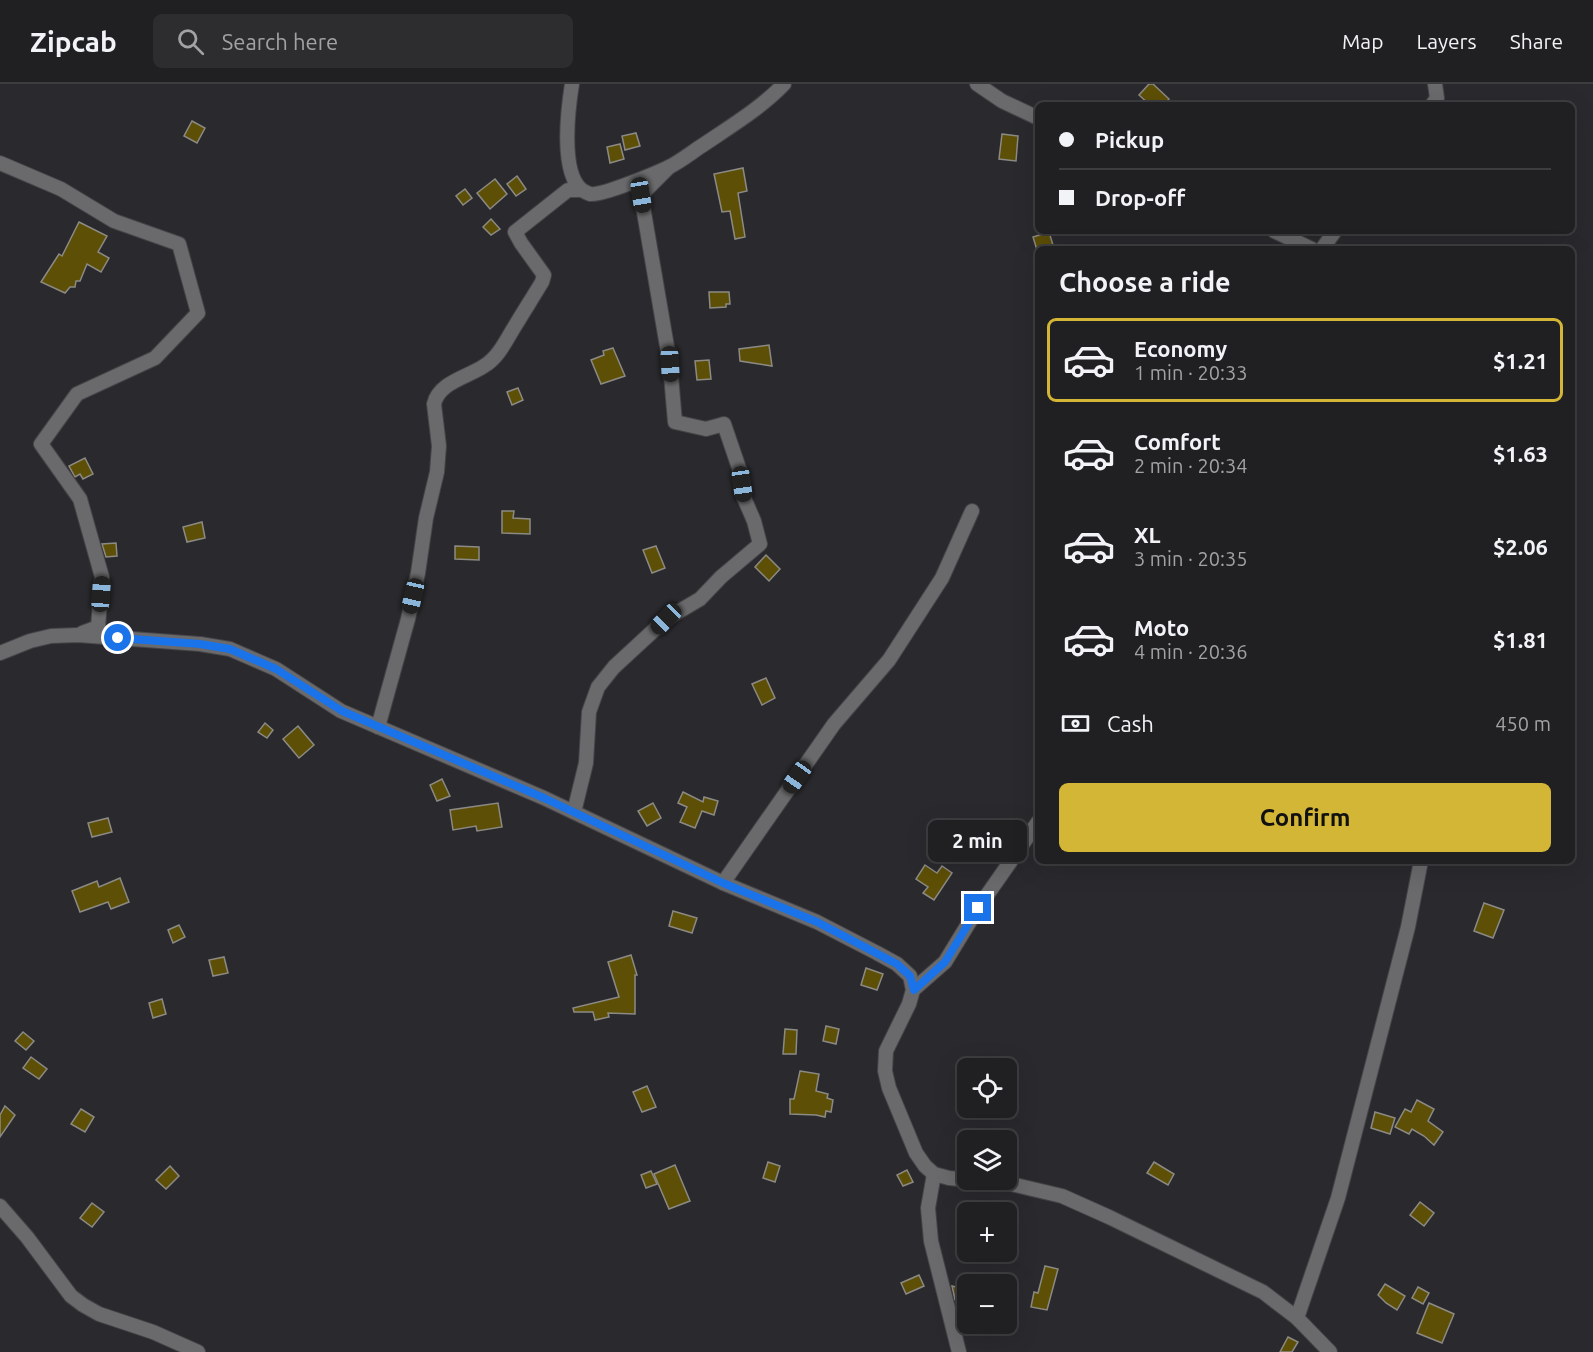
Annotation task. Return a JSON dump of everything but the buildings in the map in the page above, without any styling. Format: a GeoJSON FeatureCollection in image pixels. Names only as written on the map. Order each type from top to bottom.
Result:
{"type":"FeatureCollection","features":[{"type":"Feature","properties":{"kind":"street"},"geometry":{"type":"LineString","coordinates":[[572,84],[567,150],[572,175],[581,190]]}},
{"type":"Feature","properties":{"kind":"street"},"geometry":{"type":"LineString","coordinates":[[378,727],[408,619],[426,518],[437,472],[439,446],[435,400],[451,383],[485,366],[497,356],[544,275],[515,232],[568,190],[581,190],[590,195],[608,192],[669,167],[729,128],[784,84]]}},
{"type":"Feature","properties":{"kind":"street"},"geometry":{"type":"LineString","coordinates":[[977,84],[1002,101],[1035,117]]}},
{"type":"Feature","properties":{"kind":"street"},"geometry":{"type":"LineString","coordinates":[[1434,102],[1437,98],[1435,84]]}},
{"type":"Feature","properties":{"kind":"street"},"geometry":{"type":"LineString","coordinates":[[0,163],[61,189],[114,221],[179,244],[198,313],[155,357],[77,394],[41,444],[80,499],[102,577],[98,627],[78,635]]}},
{"type":"Feature","properties":{"kind":"street"},"geometry":{"type":"LineString","coordinates":[[574,812],[586,763],[589,712],[598,687],[614,668],[666,619],[700,598],[760,544],[754,521],[744,498],[740,471],[724,424],[706,429],[675,422],[670,364],[641,195],[669,167]]}},
{"type":"Feature","properties":{"kind":"street"},"geometry":{"type":"LineString","coordinates":[[1280,234],[1306,246]]}},
{"type":"Feature","properties":{"kind":"street"},"geometry":{"type":"LineString","coordinates":[[723,883],[834,724],[889,660],[942,578],[972,511]]}},
{"type":"Feature","properties":{"kind":"street"},"geometry":{"type":"LineString","coordinates":[[0,653],[30,641],[51,636],[78,635],[200,644],[230,649],[276,669],[342,711],[574,812],[723,883],[817,922],[897,964],[910,976],[914,990]]}},
{"type":"Feature","properties":{"kind":"street"},"geometry":{"type":"LineString","coordinates":[[1035,826],[978,908],[945,962],[914,990],[886,1051],[885,1071],[889,1089],[916,1153],[925,1167],[934,1173],[950,1178],[1011,1184],[1062,1196],[1110,1217],[1263,1293],[1297,1318],[1329,1352]]}},
{"type":"Feature","properties":{"kind":"street"},"geometry":{"type":"LineString","coordinates":[[1297,1318],[1338,1198],[1408,927],[1420,864]]}},
{"type":"Feature","properties":{"kind":"street"},"geometry":{"type":"LineString","coordinates":[[934,1173],[928,1208],[931,1241],[959,1352]]}},
{"type":"Feature","properties":{"kind":"street"},"geometry":{"type":"LineString","coordinates":[[0,1206],[27,1237],[71,1296],[83,1305],[99,1314],[153,1332],[198,1352]]}},
{"type":"Feature","properties":{"kind":"route"},"geometry":{"type":"LineString","coordinates":[[118,638],[200,644],[230,649],[276,669],[342,711],[544,798],[723,883],[817,922],[897,964],[910,976],[914,990],[945,962],[978,908]]}}]}
